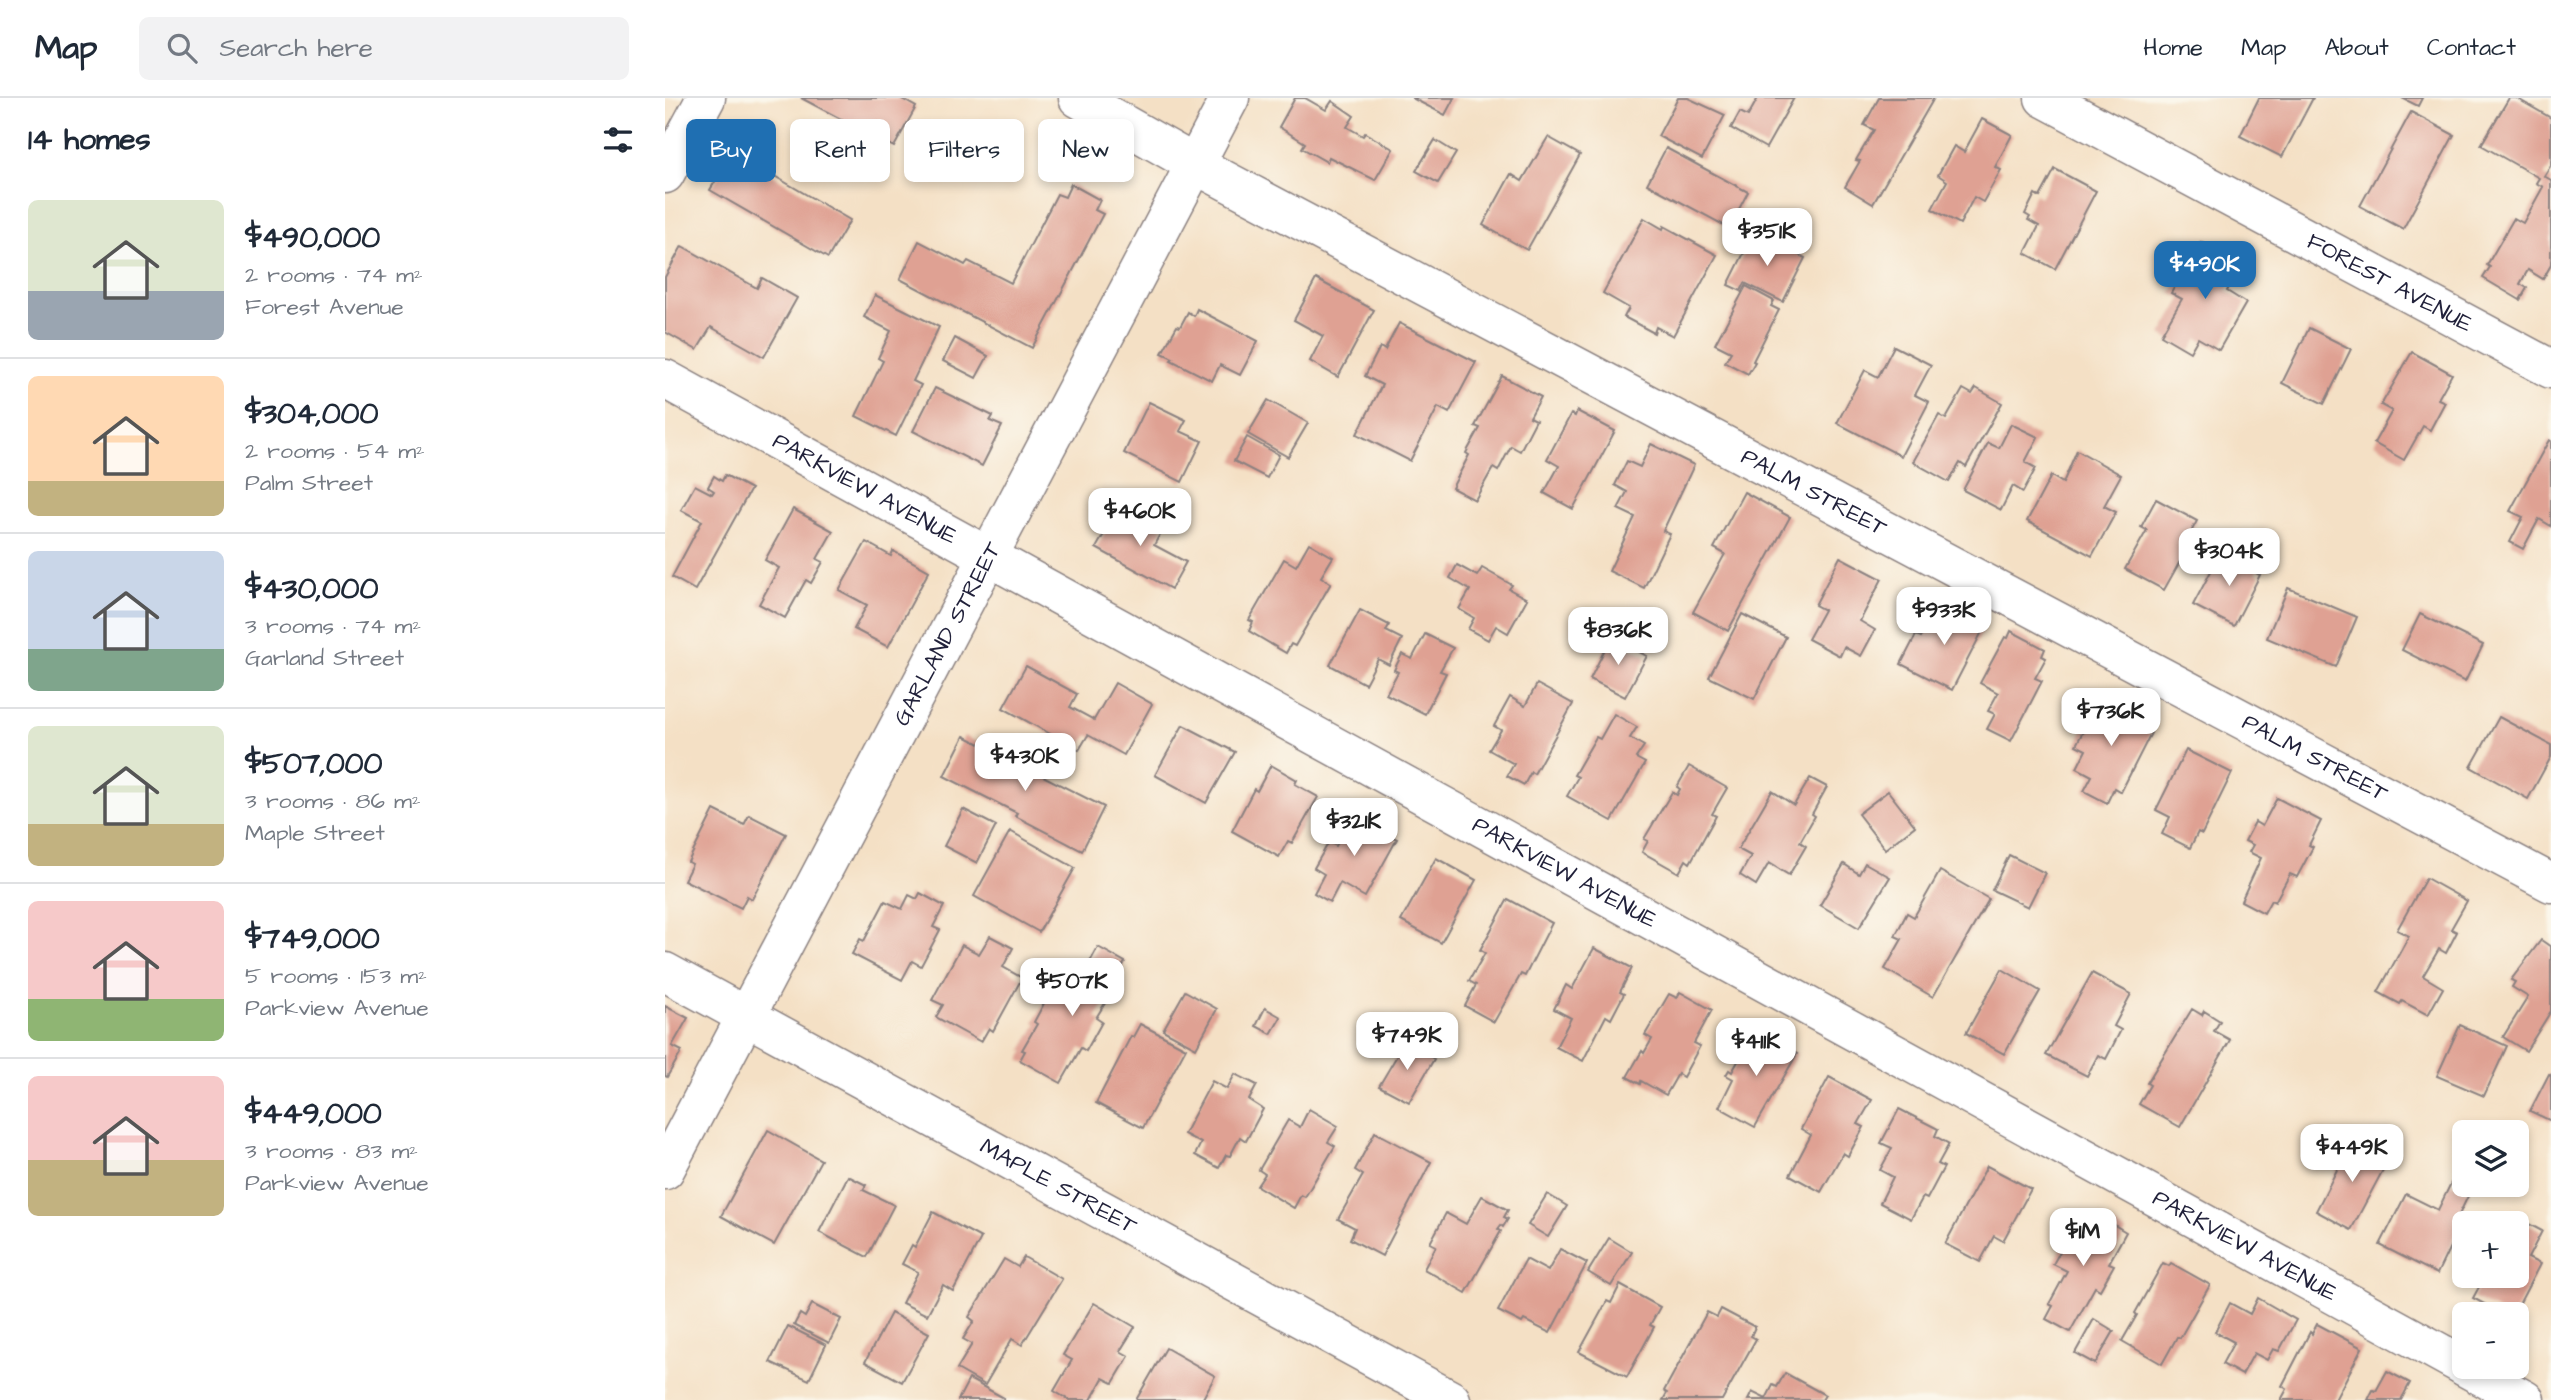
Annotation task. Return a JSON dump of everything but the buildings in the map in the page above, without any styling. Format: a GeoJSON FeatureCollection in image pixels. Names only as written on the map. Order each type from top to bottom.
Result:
{"type":"FeatureCollection","features":[{"type":"Feature","properties":{"kind":"street"},"geometry":{"type":"LineString","coordinates":[[665,174],[706,98]]}},
{"type":"Feature","properties":{"kind":"street","name":"PALM STREET"},"geometry":{"type":"LineString","coordinates":[[1078,98],[1196,165],[2551,883]]}},
{"type":"Feature","properties":{"kind":"street","name":"GARLAND STREET"},"geometry":{"type":"LineString","coordinates":[[665,1170],[1230,98]]}},
{"type":"Feature","properties":{"kind":"street","name":"FOREST AVENUE"},"geometry":{"type":"LineString","coordinates":[[2043,98],[2551,369]]}},
{"type":"Feature","properties":{"kind":"street","name":"PARKVIEW AVENUE"},"geometry":{"type":"LineString","coordinates":[[665,379],[2452,1360]]}},
{"type":"Feature","properties":{"kind":"street","name":"MAPLE STREET"},"geometry":{"type":"LineString","coordinates":[[665,972],[1451,1400]]}},
{"type":"Feature","properties":{"kind":"street","name":"PARKVIEW AVENUE"},"geometry":{"type":"LineString","coordinates":[[2486,1379],[2525,1400]]}}]}
